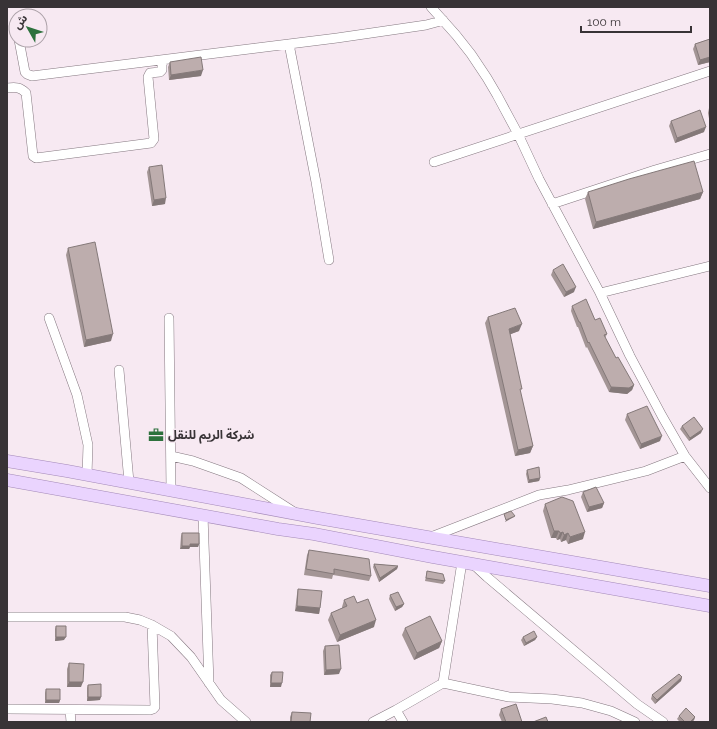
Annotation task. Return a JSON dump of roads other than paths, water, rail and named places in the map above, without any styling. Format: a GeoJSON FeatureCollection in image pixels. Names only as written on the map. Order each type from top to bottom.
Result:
{"type":"FeatureCollection","features":[{"type":"Feature","properties":{"kind":"main road"},"geometry":{"type":"LineString","coordinates":[[7,461],[129,482],[318,518],[710,586]]}},
{"type":"Feature","properties":{"kind":"main road"},"geometry":{"type":"LineString","coordinates":[[7,480],[710,606]]}},
{"type":"Feature","properties":{"kind":"main road"},"geometry":{"type":"LineString","coordinates":[[314,534],[318,518]]}},
{"type":"Feature","properties":{"kind":"street"},"geometry":{"type":"LineString","coordinates":[[431,7],[471,54],[487,78],[518,134],[539,179],[600,293],[630,356],[662,416],[685,456],[710,488]]}},
{"type":"Feature","properties":{"kind":"street"},"geometry":{"type":"LineString","coordinates":[[20,48],[25,72],[32,76],[337,38],[418,26],[443,20]]}},
{"type":"Feature","properties":{"kind":"street"},"geometry":{"type":"LineString","coordinates":[[289,44],[316,182],[329,260]]}},
{"type":"Feature","properties":{"kind":"street"},"geometry":{"type":"LineString","coordinates":[[7,88],[21,88],[26,93],[34,156],[36,158],[151,143],[154,139],[148,77],[150,73],[160,72],[162,70],[162,60]]}},
{"type":"Feature","properties":{"kind":"street"},"geometry":{"type":"LineString","coordinates":[[434,162],[710,71]]}},
{"type":"Feature","properties":{"kind":"street"},"geometry":{"type":"LineString","coordinates":[[552,204],[655,170],[710,154]]}},
{"type":"Feature","properties":{"kind":"street"},"geometry":{"type":"LineString","coordinates":[[600,293],[710,266]]}},
{"type":"Feature","properties":{"kind":"street"},"geometry":{"type":"LineString","coordinates":[[49,318],[77,395],[88,445],[87,475]]}},
{"type":"Feature","properties":{"kind":"street"},"geometry":{"type":"LineString","coordinates":[[169,318],[171,490]]}},
{"type":"Feature","properties":{"kind":"street"},"geometry":{"type":"LineString","coordinates":[[119,370],[129,482]]}},
{"type":"Feature","properties":{"kind":"street"},"geometry":{"type":"LineString","coordinates":[[171,456],[193,461],[241,478],[296,514]]}},
{"type":"Feature","properties":{"kind":"street"},"geometry":{"type":"LineString","coordinates":[[432,537],[539,495],[568,490],[646,471],[685,456]]}},
{"type":"Feature","properties":{"kind":"street"},"geometry":{"type":"LineString","coordinates":[[203,515],[209,684]]}},
{"type":"Feature","properties":{"kind":"street"},"geometry":{"type":"LineString","coordinates":[[443,683],[467,563],[487,577],[637,704],[663,722]]}},
{"type":"Feature","properties":{"kind":"street"},"geometry":{"type":"LineString","coordinates":[[7,617],[125,617],[140,620],[152,625],[171,636],[191,657],[221,700],[246,722]]}},
{"type":"Feature","properties":{"kind":"street"},"geometry":{"type":"LineString","coordinates":[[7,709],[153,709],[155,707],[152,625]]}},
{"type":"Feature","properties":{"kind":"street"},"geometry":{"type":"LineString","coordinates":[[373,722],[443,683],[509,697],[552,699],[582,704],[611,711],[635,722]]}},
{"type":"Feature","properties":{"kind":"street"},"geometry":{"type":"LineString","coordinates":[[70,710],[71,722]]}},
{"type":"Feature","properties":{"kind":"street"},"geometry":{"type":"LineString","coordinates":[[396,710],[403,722]]}},
{"type":"Feature","properties":{"kind":"place","name":"شركة الريم للنقل"},"geometry":{"type":"Point","coordinates":[156,435]}}]}
